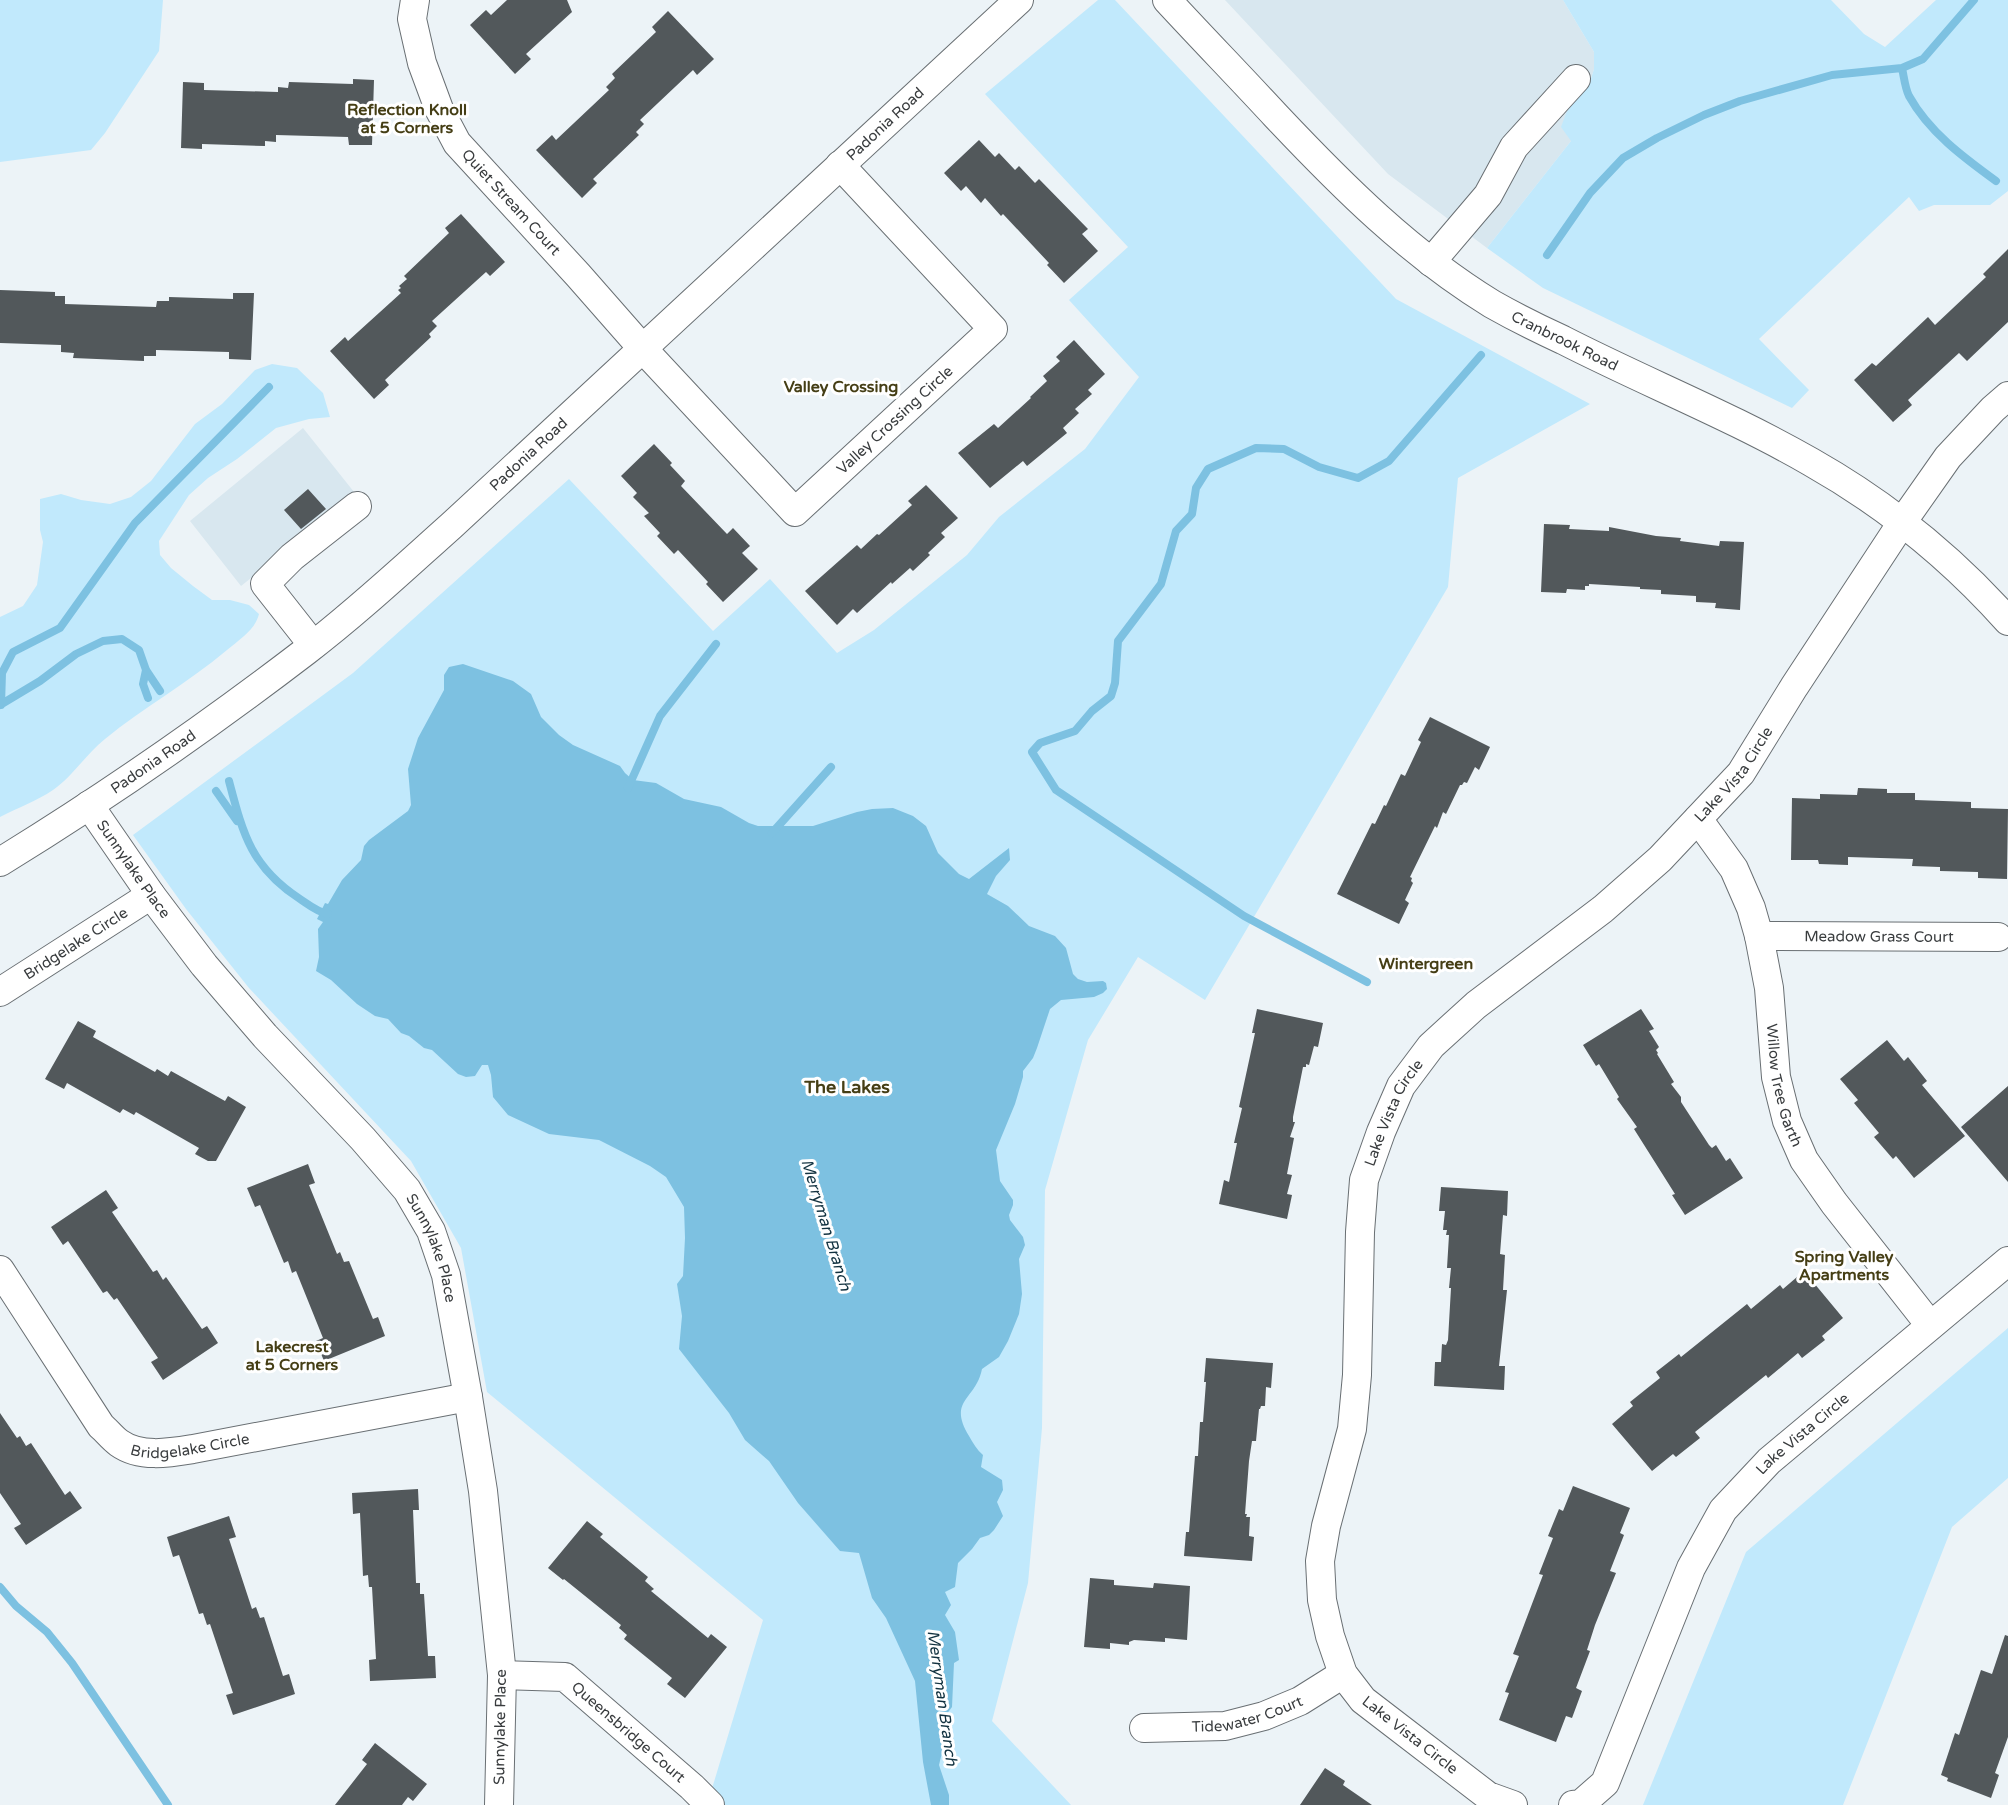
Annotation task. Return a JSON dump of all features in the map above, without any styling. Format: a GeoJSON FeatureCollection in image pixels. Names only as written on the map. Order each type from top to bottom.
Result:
{"type":"FeatureCollection","features":[{"type":"Feature","properties":{"kind":"street","name":"Quiet Stream Court"},"geometry":{"type":"LineString","coordinates":[[415,0],[412,19],[422,63],[439,109],[457,143],[643,349]]}},
{"type":"Feature","properties":{"kind":"street","name":"Padonia Road"},"geometry":{"type":"LineString","coordinates":[[0,862],[89,806],[194,734],[313,645],[451,526],[1019,0]]}},
{"type":"Feature","properties":{"kind":"street","name":"Cranbrook Road"},"geometry":{"type":"LineString","coordinates":[[1167,0],[1331,174],[1431,262],[1493,304],[1533,326],[1810,461],[1856,489],[1903,521],[1933,546],[2008,621]]}},
{"type":"Feature","properties":{"kind":"street"},"geometry":{"type":"LineString","coordinates":[[1431,262],[1488,195],[1514,147],[1576,79]]}},
{"type":"Feature","properties":{"kind":"street","name":"Valley Crossing Circle"},"geometry":{"type":"LineString","coordinates":[[643,349],[795,512],[993,329],[840,165]]}},
{"type":"Feature","properties":{"kind":"street","name":"Lake Vista Circle"},"geometry":{"type":"LineString","coordinates":[[1513,1805],[1488,1796],[1363,1700],[1343,1674],[1330,1636],[1322,1600],[1320,1561],[1326,1526],[1352,1429],[1358,1376],[1360,1232],[1364,1180],[1381,1131],[1401,1086],[1431,1046],[1476,1005],[1603,909],[1660,859],[1741,773],[1794,687],[1948,457],[2008,396]]}},
{"type":"Feature","properties":{"kind":"street"},"geometry":{"type":"LineString","coordinates":[[313,645],[266,584],[292,557],[357,506]]}},
{"type":"Feature","properties":{"kind":"street","name":"Sunnylake Place"},"geometry":{"type":"LineString","coordinates":[[89,806],[151,895],[204,965],[265,1036],[363,1139],[407,1190],[431,1231],[446,1275],[483,1491],[502,1675],[499,1805]]}},
{"type":"Feature","properties":{"kind":"street","name":"Willow Tree Garth"},"geometry":{"type":"LineString","coordinates":[[1698,819],[1734,869],[1751,908],[1769,988],[1776,1077],[1787,1120],[1804,1160],[1834,1203],[1930,1326]]}},
{"type":"Feature","properties":{"kind":"street","name":"Bridgelake Circle"},"geometry":{"type":"LineString","coordinates":[[0,992],[151,895]]}},
{"type":"Feature","properties":{"kind":"street","name":"Meadow Grass Court"},"geometry":{"type":"LineString","coordinates":[[1759,936],[1998,937]]}},
{"type":"Feature","properties":{"kind":"street","name":"Lake Vista Circle"},"geometry":{"type":"LineString","coordinates":[[1573,1805],[1581,1804],[1605,1783],[1691,1568],[1723,1510],[1769,1461],[2008,1261]]}},
{"type":"Feature","properties":{"kind":"street","name":"Bridgelake Circle"},"geometry":{"type":"LineString","coordinates":[[0,1270],[102,1426],[119,1443],[137,1452],[169,1453],[468,1397]]}},
{"type":"Feature","properties":{"kind":"street","name":"Tidewater Court"},"geometry":{"type":"LineString","coordinates":[[1144,1728],[1225,1726],[1264,1716],[1300,1701],[1343,1674]]}},
{"type":"Feature","properties":{"kind":"street","name":"Queensbridge Court"},"geometry":{"type":"LineString","coordinates":[[502,1675],[565,1677],[692,1786],[710,1805]]}},
{"type":"Feature","properties":{"kind":"shaded area"},"geometry":{"type":"Polygon","coordinates":[[[0,0],[163,0],[159,51],[105,133],[91,150],[0,162],[0,0]]]}},
{"type":"Feature","properties":{"kind":"shaded area"},"geometry":{"type":"Polygon","coordinates":[[[1098,0],[1115,0],[1396,299],[1590,404],[1458,478],[1448,587],[1205,1000],[1138,957],[1088,1040],[1045,1190],[1042,1428],[1028,1583],[992,1721],[1071,1805],[707,1805],[763,1620],[487,1392],[461,1248],[411,1161],[249,988],[186,909],[133,835],[353,673],[569,479],[713,631],[770,579],[837,653],[874,630],[967,555],[999,517],[1085,449],[1139,377],[1069,300],[1128,247],[985,94],[1098,0]]]}},
{"type":"Feature","properties":{"kind":"shaded area"},"geometry":{"type":"Polygon","coordinates":[[[1225,0],[1563,0],[1594,52],[1594,69],[1589,85],[1567,111],[1571,141],[1487,248],[1388,174],[1225,0]]]}},
{"type":"Feature","properties":{"kind":"shaded area"},"geometry":{"type":"Polygon","coordinates":[[[1563,0],[1831,0],[1864,34],[1885,47],[1936,0],[2008,0],[2008,191],[1990,205],[1934,205],[1919,211],[1909,197],[1759,339],[1809,390],[1792,408],[1543,288],[1487,248],[1571,141],[1561,127],[1567,111],[1589,85],[1594,69],[1594,52],[1563,0]]]}},
{"type":"Feature","properties":{"kind":"shaded area"},"geometry":{"type":"Polygon","coordinates":[[[272,364],[297,368],[323,393],[330,417],[309,419],[276,428],[237,459],[208,478],[189,495],[159,541],[160,555],[171,568],[212,600],[230,600],[249,605],[259,614],[251,630],[212,662],[105,739],[53,790],[0,817],[0,617],[23,606],[37,585],[43,542],[40,530],[40,499],[61,494],[81,500],[110,504],[131,497],[151,481],[195,424],[222,404],[255,370],[272,364]]]}},
{"type":"Feature","properties":{"kind":"shaded area"},"geometry":{"type":"Polygon","coordinates":[[[303,428],[370,512],[301,569],[286,550],[241,586],[190,521],[303,428]]]}},
{"type":"Feature","properties":{"kind":"shaded area"},"geometry":{"type":"Polygon","coordinates":[[[2008,1328],[2008,1478],[1952,1527],[1843,1805],[1643,1805],[1746,1552],[2008,1328]]]}},
{"type":"Feature","properties":{"kind":"water"},"geometry":{"type":"Polygon","coordinates":[[[463,664],[513,681],[531,694],[541,717],[559,735],[573,745],[620,766],[633,780],[656,783],[684,799],[721,807],[749,823],[758,826],[813,826],[857,812],[893,808],[913,816],[926,826],[938,853],[959,874],[969,879],[1009,848],[1010,860],[996,876],[987,894],[1008,906],[1029,926],[1055,936],[1066,948],[1073,974],[1078,979],[1106,983],[1107,989],[1103,993],[1094,997],[1061,1000],[1050,1009],[1033,1058],[1023,1071],[1015,1104],[996,1150],[1000,1181],[1013,1200],[1010,1220],[1023,1237],[1025,1245],[1019,1259],[1022,1294],[1019,1314],[1008,1341],[999,1357],[982,1369],[979,1379],[962,1407],[963,1424],[983,1455],[981,1467],[1002,1480],[1003,1490],[997,1502],[1003,1516],[994,1530],[989,1535],[980,1538],[958,1563],[955,1587],[945,1592],[951,1605],[945,1615],[955,1632],[959,1660],[954,1663],[952,1707],[946,1715],[944,1744],[939,1765],[949,1795],[949,1805],[931,1805],[923,1762],[915,1681],[886,1618],[872,1598],[859,1553],[840,1551],[798,1503],[769,1461],[745,1440],[729,1413],[679,1349],[682,1316],[677,1284],[683,1276],[684,1207],[666,1177],[650,1166],[599,1140],[549,1134],[508,1115],[493,1097],[488,1065],[482,1065],[475,1076],[466,1077],[458,1074],[432,1050],[424,1048],[409,1036],[401,1033],[388,1019],[375,1016],[357,1004],[331,980],[316,971],[319,957],[318,929],[323,922],[317,919],[325,903],[328,904],[342,880],[361,860],[364,846],[369,840],[408,811],[411,805],[408,769],[418,738],[444,690],[444,675],[449,667],[463,664]]]}},
{"type":"Feature","properties":{"kind":"building"},"geometry":{"type":"Polygon","coordinates":[[[507,0],[567,0],[572,12],[526,54],[531,59],[515,74],[470,25],[486,10],[491,15],[507,0]]]}},
{"type":"Feature","properties":{"kind":"building"},"geometry":{"type":"Polygon","coordinates":[[[668,11],[714,59],[697,75],[693,70],[640,120],[644,124],[636,132],[639,135],[593,179],[597,183],[582,198],[536,150],[552,135],[556,140],[609,90],[606,87],[615,78],[612,74],[656,32],[652,27],[668,11]]]}},
{"type":"Feature","properties":{"kind":"building"},"geometry":{"type":"Polygon","coordinates":[[[353,79],[374,80],[372,145],[349,145],[348,137],[276,135],[276,142],[265,141],[265,146],[202,144],[202,149],[181,148],[183,82],[204,83],[204,90],[278,92],[278,87],[288,88],[289,82],[353,84],[353,79]]]}},
{"type":"Feature","properties":{"kind":"building"},"geometry":{"type":"Polygon","coordinates":[[[979,140],[995,157],[999,153],[1015,170],[1019,166],[1035,183],[1039,179],[1088,229],[1082,234],[1098,251],[1064,283],[1047,265],[1049,263],[1003,214],[1001,216],[985,198],[981,203],[966,186],[961,191],[944,173],[979,140]]]}},
{"type":"Feature","properties":{"kind":"building"},"geometry":{"type":"Polygon","coordinates":[[[461,214],[505,262],[490,276],[486,272],[432,321],[437,326],[429,334],[431,337],[385,380],[389,385],[374,399],[330,351],[345,337],[348,341],[401,293],[398,290],[401,288],[399,286],[407,279],[404,276],[449,233],[445,228],[461,214]]]}},
{"type":"Feature","properties":{"kind":"building"},"geometry":{"type":"Polygon","coordinates":[[[2008,249],[2008,322],[1967,361],[1959,353],[1908,400],[1912,405],[1893,422],[1854,380],[1872,363],[1876,366],[1928,317],[1935,325],[1986,277],[1983,274],[2008,249]]]}},
{"type":"Feature","properties":{"kind":"building"},"geometry":{"type":"Polygon","coordinates":[[[0,290],[55,292],[55,296],[65,296],[65,304],[156,307],[157,301],[169,301],[169,297],[233,299],[233,293],[254,293],[251,360],[229,359],[229,352],[156,350],[156,356],[144,356],[144,361],[73,358],[74,353],[61,352],[61,345],[0,343],[0,290]]]}},
{"type":"Feature","properties":{"kind":"building"},"geometry":{"type":"Polygon","coordinates":[[[1074,340],[1105,374],[1088,390],[1092,394],[1075,409],[1079,413],[1063,428],[1067,433],[1027,466],[1023,461],[990,488],[958,453],[994,424],[998,428],[1031,398],[1047,381],[1043,376],[1060,361],[1056,357],[1074,340]]]}},
{"type":"Feature","properties":{"kind":"building"},"geometry":{"type":"Polygon","coordinates":[[[654,444],[685,481],[681,486],[727,534],[733,528],[750,546],[742,553],[758,569],[723,602],[678,550],[674,554],[657,536],[660,533],[644,516],[649,513],[633,497],[637,493],[621,476],[654,444]]]}},
{"type":"Feature","properties":{"kind":"building"},"geometry":{"type":"Polygon","coordinates":[[[926,485],[958,518],[941,533],[945,537],[913,571],[910,568],[857,613],[853,609],[837,625],[805,591],[857,545],[861,549],[877,534],[879,535],[912,505],[908,501],[926,485]]]}},
{"type":"Feature","properties":{"kind":"building"},"geometry":{"type":"Polygon","coordinates":[[[308,489],[326,509],[301,529],[284,510],[308,489]]]}},
{"type":"Feature","properties":{"kind":"building"},"geometry":{"type":"Polygon","coordinates":[[[1544,524],[1570,525],[1569,529],[1609,531],[1609,527],[1719,546],[1720,541],[1744,542],[1740,610],[1715,608],[1716,603],[1696,602],[1696,596],[1661,594],[1661,590],[1640,589],[1640,587],[1589,584],[1585,586],[1585,590],[1567,589],[1566,593],[1541,592],[1544,524]]]}},
{"type":"Feature","properties":{"kind":"building"},"geometry":{"type":"Polygon","coordinates":[[[1430,717],[1490,747],[1479,770],[1475,767],[1467,783],[1460,785],[1446,814],[1443,812],[1437,828],[1435,826],[1410,877],[1413,883],[1405,900],[1409,903],[1399,924],[1337,894],[1372,823],[1375,824],[1384,805],[1386,806],[1401,774],[1405,776],[1421,742],[1418,740],[1430,717]]]}},
{"type":"Feature","properties":{"kind":"building"},"geometry":{"type":"Polygon","coordinates":[[[1858,788],[1887,789],[1887,793],[1915,793],[1915,800],[1971,802],[1971,808],[2008,809],[2007,879],[1978,878],[1978,872],[1940,871],[1940,867],[1912,866],[1913,859],[1848,857],[1848,865],[1819,864],[1818,860],[1791,860],[1792,798],[1820,799],[1820,794],[1857,795],[1858,788]]]}},
{"type":"Feature","properties":{"kind":"building"},"geometry":{"type":"Polygon","coordinates":[[[1257,1009],[1323,1023],[1318,1047],[1314,1046],[1309,1065],[1306,1064],[1306,1067],[1303,1067],[1293,1117],[1293,1122],[1295,1122],[1290,1137],[1294,1138],[1287,1174],[1292,1175],[1287,1194],[1292,1195],[1287,1219],[1219,1204],[1224,1180],[1229,1182],[1237,1143],[1234,1143],[1242,1108],[1239,1107],[1255,1033],[1252,1033],[1257,1009]]]}},
{"type":"Feature","properties":{"kind":"building"},"geometry":{"type":"Polygon","coordinates":[[[1641,1009],[1654,1029],[1649,1031],[1659,1047],[1656,1050],[1657,1054],[1674,1082],[1671,1084],[1681,1097],[1681,1102],[1709,1145],[1712,1148],[1716,1145],[1726,1161],[1730,1158],[1743,1178],[1685,1215],[1672,1195],[1675,1194],[1634,1129],[1637,1127],[1617,1099],[1619,1097],[1599,1064],[1596,1066],[1583,1045],[1641,1009]]]}},
{"type":"Feature","properties":{"kind":"building"},"geometry":{"type":"Polygon","coordinates":[[[78,1021],[96,1031],[93,1037],[155,1072],[157,1069],[168,1076],[171,1071],[225,1101],[228,1096],[246,1107],[216,1161],[208,1161],[195,1154],[199,1148],[136,1112],[134,1115],[123,1109],[120,1113],[67,1083],[64,1089],[45,1079],[78,1021]]]}},
{"type":"Feature","properties":{"kind":"building"},"geometry":{"type":"Polygon","coordinates":[[[1887,1040],[1904,1061],[1908,1057],[1927,1081],[1922,1085],[1965,1136],[1914,1178],[1896,1156],[1893,1159],[1874,1137],[1879,1133],[1854,1103],[1858,1100],[1840,1079],[1887,1040]]]}},
{"type":"Feature","properties":{"kind":"building"},"geometry":{"type":"Polygon","coordinates":[[[2008,1086],[2008,1182],[1961,1127],[2008,1086]]]}},
{"type":"Feature","properties":{"kind":"building"},"geometry":{"type":"Polygon","coordinates":[[[308,1164],[315,1183],[309,1185],[337,1254],[340,1252],[344,1262],[349,1261],[373,1319],[378,1317],[385,1336],[324,1361],[316,1341],[323,1338],[296,1271],[292,1273],[288,1261],[284,1263],[260,1205],[255,1207],[247,1188],[308,1164]]]}},
{"type":"Feature","properties":{"kind":"building"},"geometry":{"type":"Polygon","coordinates":[[[1441,1187],[1508,1191],[1507,1216],[1503,1215],[1500,1254],[1505,1255],[1503,1290],[1507,1290],[1499,1366],[1505,1366],[1504,1390],[1434,1386],[1435,1362],[1441,1362],[1442,1344],[1446,1345],[1448,1340],[1451,1288],[1449,1288],[1451,1268],[1447,1268],[1449,1235],[1446,1235],[1447,1230],[1443,1230],[1445,1211],[1439,1211],[1441,1187]]]}},
{"type":"Feature","properties":{"kind":"building"},"geometry":{"type":"Polygon","coordinates":[[[106,1190],[118,1208],[112,1212],[153,1272],[157,1270],[163,1280],[166,1277],[202,1329],[207,1326],[218,1343],[163,1380],[151,1362],[158,1358],[117,1298],[114,1300],[107,1291],[103,1293],[68,1241],[63,1245],[51,1227],[106,1190]]]}},
{"type":"Feature","properties":{"kind":"building"},"geometry":{"type":"Polygon","coordinates":[[[1804,1271],[1843,1318],[1822,1336],[1825,1340],[1802,1358],[1798,1353],[1768,1378],[1766,1375],[1695,1432],[1700,1438],[1676,1457],[1673,1454],[1652,1471],[1612,1424],[1633,1406],[1630,1402],[1660,1378],[1656,1372],[1679,1354],[1681,1357],[1747,1304],[1751,1309],[1780,1285],[1783,1289],[1804,1271]]]}},
{"type":"Feature","properties":{"kind":"building"},"geometry":{"type":"Polygon","coordinates":[[[1206,1358],[1273,1363],[1271,1388],[1266,1387],[1265,1406],[1259,1409],[1256,1441],[1252,1441],[1249,1461],[1245,1514],[1247,1514],[1246,1517],[1250,1517],[1249,1536],[1254,1537],[1252,1561],[1184,1556],[1186,1532],[1189,1532],[1195,1456],[1198,1456],[1200,1422],[1203,1422],[1206,1358]]]}},
{"type":"Feature","properties":{"kind":"building"},"geometry":{"type":"Polygon","coordinates":[[[0,1413],[17,1438],[20,1436],[26,1446],[31,1443],[65,1495],[70,1491],[82,1508],[26,1545],[14,1528],[21,1524],[0,1493],[0,1413]]]}},
{"type":"Feature","properties":{"kind":"building"},"geometry":{"type":"Polygon","coordinates":[[[1573,1486],[1630,1508],[1620,1533],[1624,1535],[1610,1571],[1616,1573],[1595,1625],[1587,1650],[1590,1651],[1576,1688],[1582,1691],[1572,1718],[1566,1716],[1556,1742],[1499,1720],[1509,1693],[1505,1692],[1519,1656],[1513,1654],[1543,1575],[1539,1574],[1553,1538],[1548,1536],[1559,1509],[1563,1511],[1573,1486]]]}},
{"type":"Feature","properties":{"kind":"building"},"geometry":{"type":"Polygon","coordinates":[[[418,1489],[419,1510],[413,1510],[416,1583],[420,1583],[420,1594],[424,1594],[428,1656],[435,1656],[436,1678],[370,1681],[369,1660],[376,1659],[372,1587],[369,1587],[368,1575],[363,1576],[360,1513],[353,1514],[352,1493],[418,1489]]]}},
{"type":"Feature","properties":{"kind":"building"},"geometry":{"type":"Polygon","coordinates":[[[229,1516],[236,1537],[229,1539],[252,1609],[256,1607],[260,1618],[264,1617],[283,1676],[289,1674],[295,1694],[233,1715],[226,1695],[233,1693],[210,1624],[207,1625],[203,1613],[199,1614],[179,1555],[173,1557],[167,1537],[229,1516]]]}},
{"type":"Feature","properties":{"kind":"building"},"geometry":{"type":"Polygon","coordinates":[[[587,1521],[603,1534],[600,1537],[648,1577],[645,1581],[654,1589],[651,1591],[708,1638],[711,1634],[727,1647],[685,1698],[667,1684],[672,1678],[624,1639],[627,1635],[619,1628],[621,1625],[548,1568],[587,1521]]]}},
{"type":"Feature","properties":{"kind":"building"},"geometry":{"type":"Polygon","coordinates":[[[1090,1578],[1114,1580],[1114,1585],[1153,1588],[1154,1583],[1190,1586],[1187,1640],[1165,1638],[1165,1642],[1134,1640],[1129,1642],[1129,1645],[1110,1643],[1110,1649],[1084,1647],[1090,1578]]]}},
{"type":"Feature","properties":{"kind":"building"},"geometry":{"type":"Polygon","coordinates":[[[2005,1635],[2008,1636],[2008,1737],[1995,1773],[1999,1775],[1991,1798],[1947,1781],[1948,1778],[1941,1775],[1955,1733],[1959,1735],[1981,1670],[1992,1674],[2005,1635]]]}},
{"type":"Feature","properties":{"kind":"building"},"geometry":{"type":"Polygon","coordinates":[[[375,1743],[427,1784],[413,1801],[408,1797],[402,1805],[335,1805],[367,1764],[362,1760],[375,1743]]]}},
{"type":"Feature","properties":{"kind":"building"},"geometry":{"type":"Polygon","coordinates":[[[1325,1768],[1345,1781],[1343,1785],[1372,1805],[1300,1805],[1325,1768]]]}},
{"type":"Feature","properties":{"kind":"waterway"},"geometry":{"type":"LineString","coordinates":[[1547,255],[1590,193],[1623,158],[1704,115],[1740,101],[1832,75],[1902,68],[1923,59],[1974,0]]}},
{"type":"Feature","properties":{"kind":"waterway"},"geometry":{"type":"LineString","coordinates":[[1902,68],[1909,96],[1926,121],[1959,153],[1996,181]]}},
{"type":"Feature","properties":{"kind":"waterway"},"geometry":{"type":"LineString","coordinates":[[1367,982],[1244,916],[1056,790],[1032,752],[1040,743],[1075,731],[1092,711],[1111,696],[1115,683],[1118,641],[1161,584],[1176,531],[1192,514],[1196,488],[1208,469],[1256,448],[1284,449],[1319,467],[1358,478],[1389,461],[1481,355]]}},
{"type":"Feature","properties":{"kind":"waterway"},"geometry":{"type":"LineString","coordinates":[[1,705],[2,673],[13,652],[60,628],[135,523],[269,387]]}},
{"type":"Feature","properties":{"kind":"waterway","name":"Merryman Branch"},"geometry":{"type":"LineString","coordinates":[[0,705],[40,681],[76,654],[103,641],[122,639],[139,650],[146,670],[160,691]]}},
{"type":"Feature","properties":{"kind":"waterway"},"geometry":{"type":"LineString","coordinates":[[628,788],[660,716],[716,644]]}},
{"type":"Feature","properties":{"kind":"waterway","name":"Merryman Branch"},"geometry":{"type":"LineString","coordinates":[[146,670],[143,684],[148,698]]}},
{"type":"Feature","properties":{"kind":"waterway"},"geometry":{"type":"LineString","coordinates":[[772,833],[831,767]]}},
{"type":"Feature","properties":{"kind":"waterway","name":"Merryman Branch"},"geometry":{"type":"LineString","coordinates":[[229,781],[245,833],[260,862],[283,887],[313,908],[328,914]]}},
{"type":"Feature","properties":{"kind":"waterway","name":"Merryman Branch"},"geometry":{"type":"LineString","coordinates":[[216,791],[237,821]]}},
{"type":"Feature","properties":{"kind":"waterway"},"geometry":{"type":"LineString","coordinates":[[0,1587],[16,1606],[47,1632],[72,1663],[168,1805]]}},
{"type":"Feature","properties":{"kind":"district","name":"Reflection Knoll at 5 Corners"},"geometry":{"type":"Point","coordinates":[407,119]}},
{"type":"Feature","properties":{"kind":"district","name":"Valley Crossing"},"geometry":{"type":"Point","coordinates":[841,387]}},
{"type":"Feature","properties":{"kind":"district","name":"Wintergreen"},"geometry":{"type":"Point","coordinates":[1426,964]}},
{"type":"Feature","properties":{"kind":"district","name":"The Lakes"},"geometry":{"type":"Point","coordinates":[847,1087]}},
{"type":"Feature","properties":{"kind":"district","name":"Spring Valley Apartments"},"geometry":{"type":"Point","coordinates":[1844,1266]}},
{"type":"Feature","properties":{"kind":"district","name":"Lakecrest at 5 Corners"},"geometry":{"type":"Point","coordinates":[292,1356]}}]}
